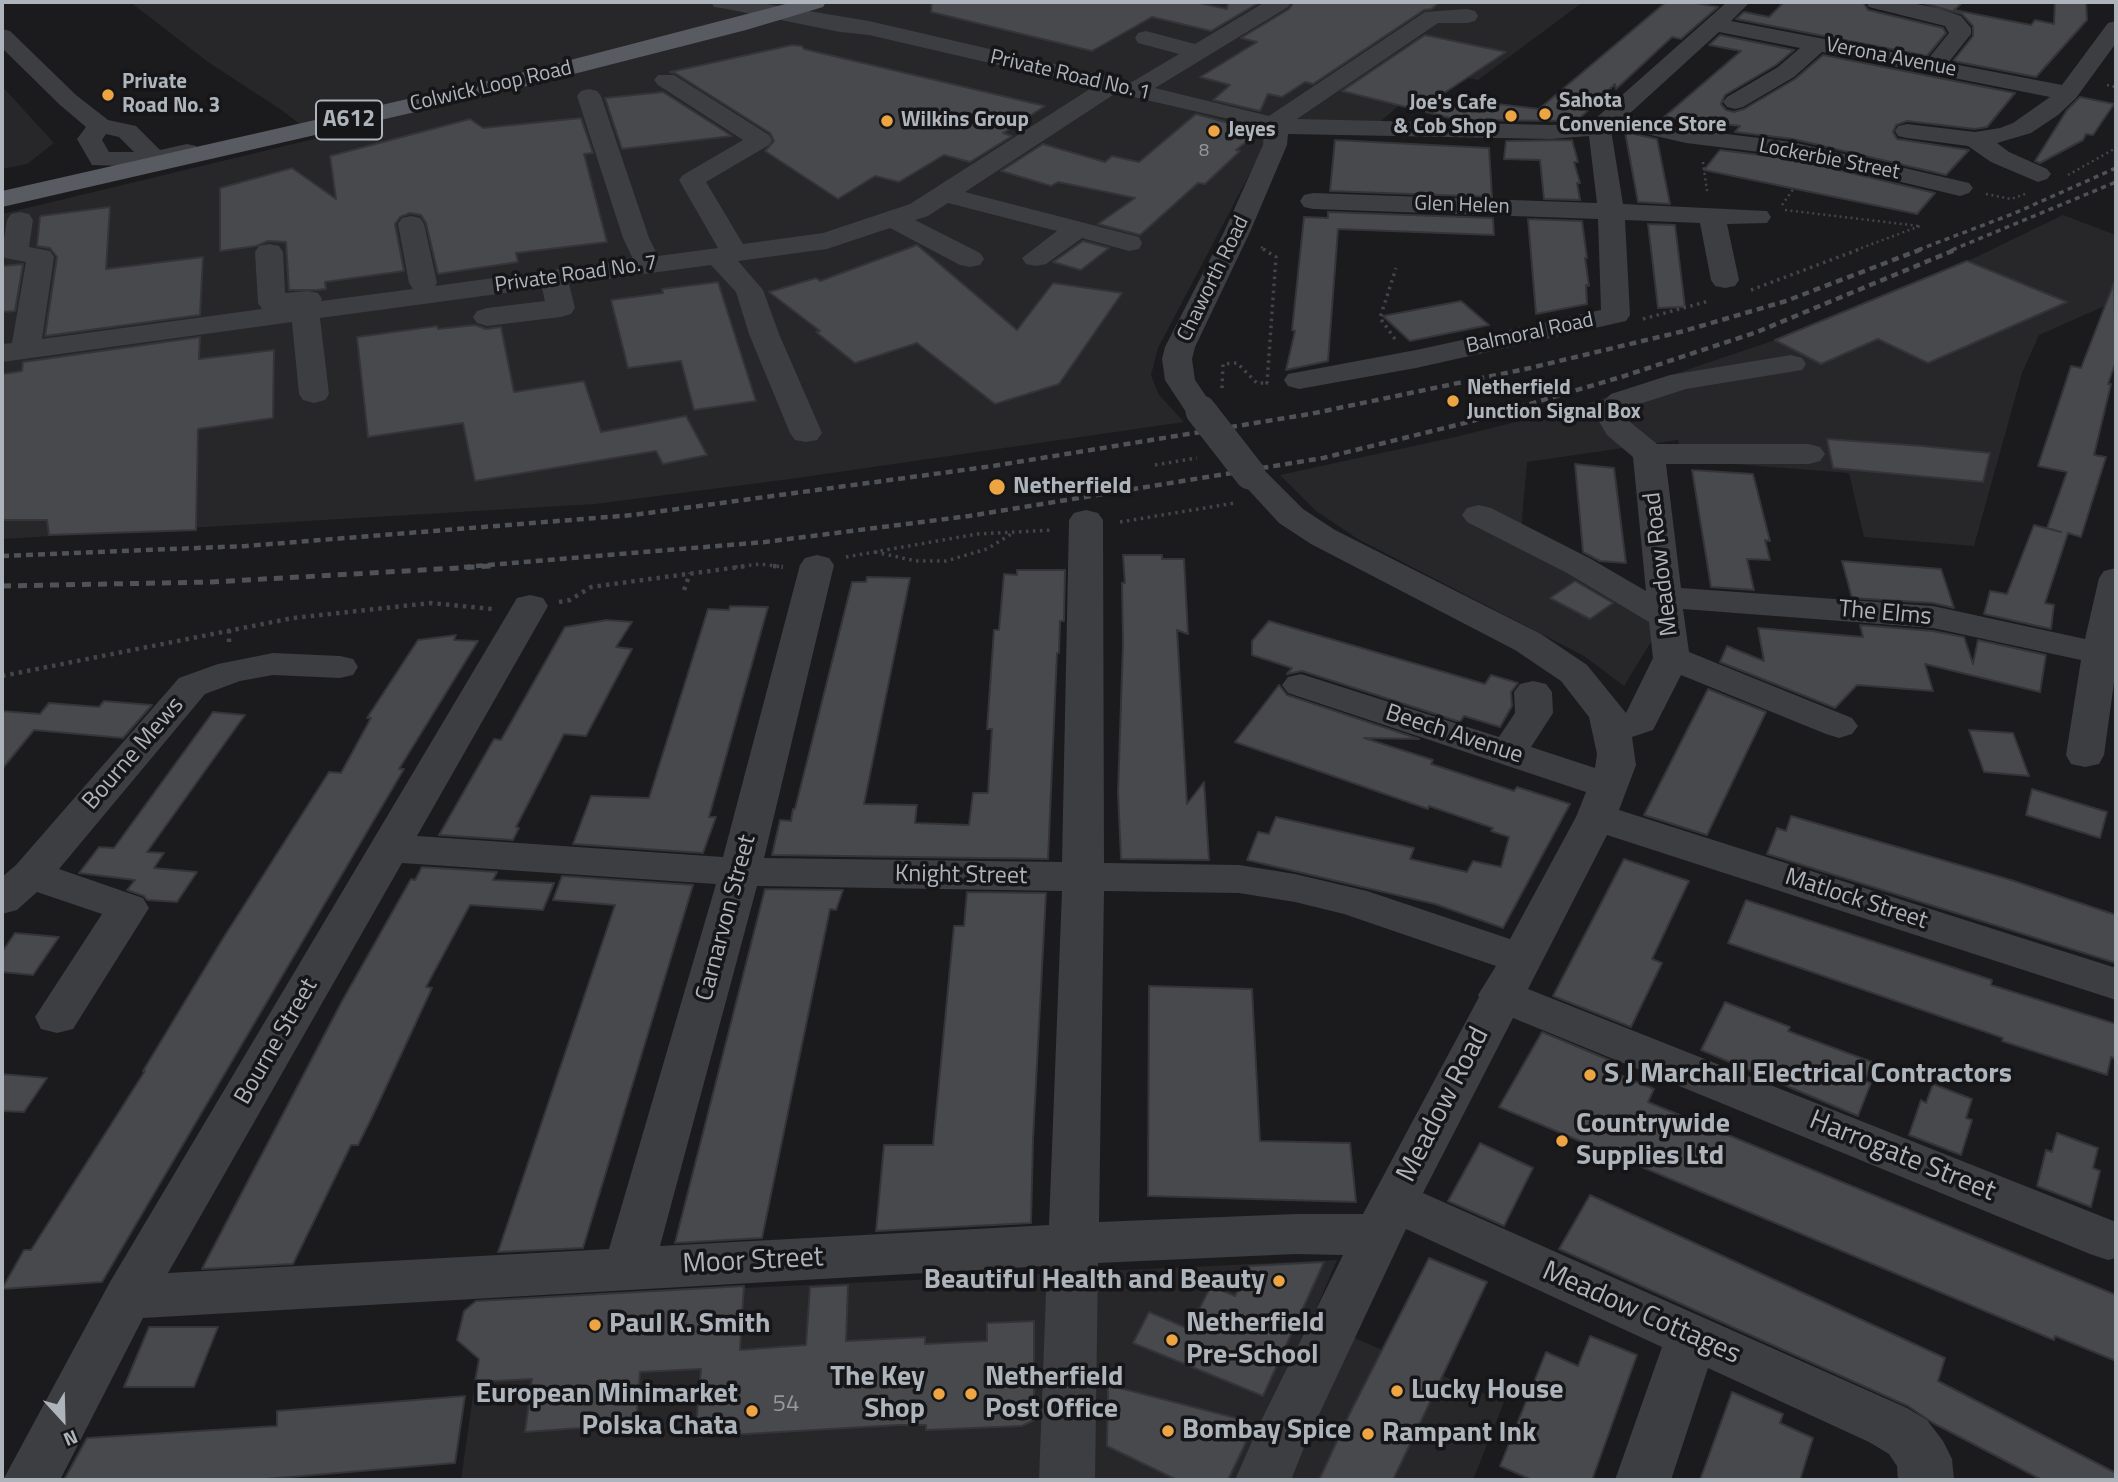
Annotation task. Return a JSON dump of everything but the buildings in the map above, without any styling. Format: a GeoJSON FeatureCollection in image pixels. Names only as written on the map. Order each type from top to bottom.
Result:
{"type":"FeatureCollection","features":[{"type":"Feature","properties":{"kind":"main road","name":"Colwick Loop Road"},"geometry":{"type":"LineString","coordinates":[[479,90],[782,5]]}},
{"type":"Feature","properties":{"kind":"main road","name":"Colwick Loop Road"},"geometry":{"type":"LineString","coordinates":[[11,209],[149,159],[681,27],[782,5]]}},
{"type":"Feature","properties":{"kind":"main road"},"geometry":{"type":"LineString","coordinates":[[2,184],[101,160]]}},
{"type":"Feature","properties":{"kind":"street","name":"Private Road No. 1"},"geometry":{"type":"LineString","coordinates":[[722,2],[782,5],[840,25],[869,28],[1250,117],[1271,126]]}},
{"type":"Feature","properties":{"kind":"street","name":"Private Road No. 7"},"geometry":{"type":"LineString","coordinates":[[427,289],[554,278],[646,260],[727,255],[827,241],[894,219],[919,210],[1122,89],[1198,52],[1280,2]]}},
{"type":"Feature","properties":{"kind":"street"},"geometry":{"type":"LineString","coordinates":[[1271,126],[1551,132],[1603,123],[1739,2]]}},
{"type":"Feature","properties":{"kind":"street"},"geometry":{"type":"LineString","coordinates":[[1877,2],[1938,15],[1953,21],[1960,29],[1960,34],[1934,66]]}},
{"type":"Feature","properties":{"kind":"street"},"geometry":{"type":"LineString","coordinates":[[1271,126],[1433,17],[1467,16]]}},
{"type":"Feature","properties":{"kind":"street","name":"Verona Avenue"},"geometry":{"type":"LineString","coordinates":[[1713,24],[2068,93]]}},
{"type":"Feature","properties":{"kind":"street"},"geometry":{"type":"LineString","coordinates":[[1907,131],[1975,139],[2006,135],[2022,128],[2050,110],[2068,93],[2116,28]]}},
{"type":"Feature","properties":{"kind":"street"},"geometry":{"type":"LineString","coordinates":[[941,46],[971,29]]}},
{"type":"Feature","properties":{"kind":"street"},"geometry":{"type":"LineString","coordinates":[[1146,38],[1198,52]]}},
{"type":"Feature","properties":{"kind":"street"},"geometry":{"type":"LineString","coordinates":[[4,40],[25,55],[68,100],[100,126],[127,131],[149,159]]}},
{"type":"Feature","properties":{"kind":"street"},"geometry":{"type":"LineString","coordinates":[[1735,102],[1786,72],[1817,45]]}},
{"type":"Feature","properties":{"kind":"street"},"geometry":{"type":"LineString","coordinates":[[977,77],[1006,61]]}},
{"type":"Feature","properties":{"kind":"street"},"geometry":{"type":"LineString","coordinates":[[666,80],[760,140],[692,180],[727,255],[749,290],[764,334],[806,433]]}},
{"type":"Feature","properties":{"kind":"street"},"geometry":{"type":"LineString","coordinates":[[100,126],[89,139],[101,160],[149,159],[419,100],[479,90]]}},
{"type":"Feature","properties":{"kind":"street"},"geometry":{"type":"LineString","coordinates":[[269,252],[272,303],[427,289],[646,260],[589,96]]}},
{"type":"Feature","properties":{"kind":"street","name":"Lockerbie Street"},"geometry":{"type":"LineString","coordinates":[[1603,123],[1792,149],[1928,175],[1960,188]]}},
{"type":"Feature","properties":{"kind":"street","name":"Balmoral Road"},"geometry":{"type":"LineString","coordinates":[[1299,380],[1416,359],[1616,315],[1603,123]]}},
{"type":"Feature","properties":{"kind":"street","name":"Chaworth Road"},"geometry":{"type":"LineString","coordinates":[[1271,126],[1276,131],[1275,145],[1181,347],[1177,371],[1188,394],[1250,474],[1290,516],[1323,537],[1553,657],[1574,673],[1610,723]]}},
{"type":"Feature","properties":{"kind":"street"},"geometry":{"type":"LineString","coordinates":[[1975,139],[2000,157],[2038,174]]}},
{"type":"Feature","properties":{"kind":"street"},"geometry":{"type":"LineString","coordinates":[[944,194],[1088,222],[1129,243]]}},
{"type":"Feature","properties":{"kind":"street","name":"Glen Helen"},"geometry":{"type":"LineString","coordinates":[[1312,201],[1611,212],[1722,210],[1758,217]]}},
{"type":"Feature","properties":{"kind":"street"},"geometry":{"type":"LineString","coordinates":[[11,209],[15,252],[40,257],[14,351],[306,324]]}},
{"type":"Feature","properties":{"kind":"street"},"geometry":{"type":"LineString","coordinates":[[1722,210],[1729,290]]}},
{"type":"Feature","properties":{"kind":"street"},"geometry":{"type":"LineString","coordinates":[[894,219],[970,259]]}},
{"type":"Feature","properties":{"kind":"street"},"geometry":{"type":"LineString","coordinates":[[1035,258],[1088,222]]}},
{"type":"Feature","properties":{"kind":"street"},"geometry":{"type":"LineString","coordinates":[[219,350],[306,324],[340,307],[344,330],[434,318],[411,224]]}},
{"type":"Feature","properties":{"kind":"street"},"geometry":{"type":"LineString","coordinates":[[487,317],[561,308],[554,278]]}},
{"type":"Feature","properties":{"kind":"street"},"geometry":{"type":"LineString","coordinates":[[306,324],[314,394]]}},
{"type":"Feature","properties":{"kind":"street"},"geometry":{"type":"LineString","coordinates":[[1791,364],[1681,381],[1622,400],[1608,411],[1618,428],[1649,454],[1809,454]]}},
{"type":"Feature","properties":{"kind":"street","name":"Meadow Road"},"geometry":{"type":"LineString","coordinates":[[1263,1480],[1280,1438],[1386,1219],[1602,802],[1616,754],[1610,723],[1640,722],[1671,658],[1649,454]]}},
{"type":"Feature","properties":{"kind":"street"},"geometry":{"type":"LineString","coordinates":[[1479,515],[1667,607]]}},
{"type":"Feature","properties":{"kind":"street"},"geometry":{"type":"LineString","coordinates":[[1066,1480],[1083,878],[1104,521]]}},
{"type":"Feature","properties":{"kind":"street","name":"Carnarvon Street"},"geometry":{"type":"LineString","coordinates":[[628,1269],[740,872],[817,565]]}},
{"type":"Feature","properties":{"kind":"street"},"geometry":{"type":"LineString","coordinates":[[2085,755],[2100,653],[2116,578]]}},
{"type":"Feature","properties":{"kind":"street","name":"Bourne Street"},"geometry":{"type":"LineString","coordinates":[[31,1480],[128,1297],[530,606]]}},
{"type":"Feature","properties":{"kind":"street","name":"The Elms"},"geometry":{"type":"LineString","coordinates":[[1667,607],[1933,617],[2100,653]]}},
{"type":"Feature","properties":{"kind":"street"},"geometry":{"type":"LineString","coordinates":[[1671,658],[1839,726]]}},
{"type":"Feature","properties":{"kind":"street","name":"Bourne Mews"},"geometry":{"type":"LineString","coordinates":[[16,887],[192,686],[231,672],[273,664],[340,667]]}},
{"type":"Feature","properties":{"kind":"street","name":"Beech Avenue"},"geometry":{"type":"LineString","coordinates":[[1301,685],[1508,753],[1602,802]]}},
{"type":"Feature","properties":{"kind":"street"},"geometry":{"type":"LineString","coordinates":[[1508,753],[1534,713],[1533,692]]}},
{"type":"Feature","properties":{"kind":"street","name":"Matlock Street"},"geometry":{"type":"LineString","coordinates":[[1602,802],[2116,984]]}},
{"type":"Feature","properties":{"kind":"street","name":"Knight Street"},"geometry":{"type":"LineString","coordinates":[[390,848],[740,872],[1239,879],[1352,901],[1510,976]]}},
{"type":"Feature","properties":{"kind":"street"},"geometry":{"type":"LineString","coordinates":[[16,887],[128,908],[57,1017]]}},
{"type":"Feature","properties":{"kind":"street","name":"Harrogate Street"},"geometry":{"type":"LineString","coordinates":[[1510,976],[2108,1240]]}},
{"type":"Feature","properties":{"kind":"street","name":"Moor Street"},"geometry":{"type":"LineString","coordinates":[[128,1297],[1296,1234],[1386,1219]]}},
{"type":"Feature","properties":{"kind":"street","name":"Meadow Cottages"},"geometry":{"type":"LineString","coordinates":[[1386,1219],[1453,1231],[1888,1426],[1908,1437],[1924,1459],[1926,1480]]}},
{"type":"Feature","properties":{"kind":"street"},"geometry":{"type":"LineString","coordinates":[[1643,1480],[1692,1337]]}},
{"type":"Feature","properties":{"kind":"path"},"geometry":{"type":"LineString","coordinates":[[1721,141],[1702,163],[1722,210]]}},
{"type":"Feature","properties":{"kind":"path"},"geometry":{"type":"LineString","coordinates":[[1616,315],[1634,322],[1729,290],[1768,285],[1920,226],[1779,210],[1794,188]]}},
{"type":"Feature","properties":{"kind":"path"},"geometry":{"type":"LineString","coordinates":[[1267,383],[1276,257]]}},
{"type":"Feature","properties":{"kind":"path"},"geometry":{"type":"LineString","coordinates":[[1396,268],[1380,318],[1395,339],[1416,359]]}},
{"type":"Feature","properties":{"kind":"path"},"geometry":{"type":"LineString","coordinates":[[1222,399],[1223,364],[1237,363],[1257,383],[1299,380]]}},
{"type":"Feature","properties":{"kind":"path"},"geometry":{"type":"LineString","coordinates":[[1155,465],[1209,456]]}},
{"type":"Feature","properties":{"kind":"path"},"geometry":{"type":"LineString","coordinates":[[1104,521],[1221,505]]}},
{"type":"Feature","properties":{"kind":"path"},"geometry":{"type":"LineString","coordinates":[[872,551],[916,561],[946,561],[987,549],[1013,533]]}},
{"type":"Feature","properties":{"kind":"path"},"geometry":{"type":"LineString","coordinates":[[684,590],[690,573]]}},
{"type":"Feature","properties":{"kind":"path"},"geometry":{"type":"LineString","coordinates":[[229,630],[229,640]]}},
{"type":"Feature","properties":{"kind":"shaded area"},"geometry":{"type":"Polygon","coordinates":[[[130,2],[1583,2],[1478,80],[1438,71],[1380,122],[1278,120],[1158,348],[1151,375],[1159,395],[1184,422],[790,479],[595,504],[2,539],[2,214],[318,138],[280,109],[208,62],[130,2]]]}},
{"type":"Feature","properties":{"kind":"shaded area"},"geometry":{"type":"Polygon","coordinates":[[[2,86],[54,143],[27,164],[2,169],[2,86]]]}},
{"type":"Feature","properties":{"kind":"shaded area"},"geometry":{"type":"Polygon","coordinates":[[[2063,215],[2116,235],[2116,301],[2039,335],[2022,373],[1974,546],[1864,537],[1849,473],[1682,460],[1678,440],[1527,462],[1521,530],[1651,623],[1651,642],[1624,686],[1584,656],[1358,539],[1316,511],[1280,475],[1455,437],[1580,406],[1775,340],[1970,260],[2063,215]]]}},
{"type":"Feature","properties":{"kind":"shaded area"},"geometry":{"type":"Polygon","coordinates":[[[1337,1260],[1314,1314],[1357,1339],[1504,1402],[1473,1480],[461,1480],[475,1382],[744,1288],[1337,1260]]]}},
{"type":"Feature","properties":{"kind":"railway"},"geometry":{"type":"LineString","coordinates":[[1918,250],[2015,213],[2116,168]]}},
{"type":"Feature","properties":{"kind":"railway"},"geometry":{"type":"LineString","coordinates":[[1952,250],[2116,182]]}},
{"type":"Feature","properties":{"kind":"railway"},"geometry":{"type":"LineString","coordinates":[[2,556],[246,546],[633,515],[993,466],[1310,414],[1530,368],[1684,331],[1786,301],[1922,249]]}},
{"type":"Feature","properties":{"kind":"railway"},"geometry":{"type":"LineString","coordinates":[[464,567],[765,542],[969,516],[1323,458],[1469,422],[1621,377],[1757,332],[1957,249]]}},
{"type":"Feature","properties":{"kind":"railway"},"geometry":{"type":"LineString","coordinates":[[2,586],[212,582],[492,566]]}},
{"type":"Feature","properties":{"kind":"place","name":"Private Road No. 3"},"geometry":{"type":"Point","coordinates":[108,95]}},
{"type":"Feature","properties":{"kind":"place","name":"Sahota Convenience Store"},"geometry":{"type":"Point","coordinates":[1545,114]}},
{"type":"Feature","properties":{"kind":"place","name":"Joe's Cafe & Cob Shop"},"geometry":{"type":"Point","coordinates":[1511,116]}},
{"type":"Feature","properties":{"kind":"place","name":"Wilkins Group"},"geometry":{"type":"Point","coordinates":[887,121]}},
{"type":"Feature","properties":{"kind":"place","name":"Jeyes"},"geometry":{"type":"Point","coordinates":[1214,131]}},
{"type":"Feature","properties":{"kind":"place","name":"Netherfield Junction Signal Box"},"geometry":{"type":"Point","coordinates":[1453,401]}},
{"type":"Feature","properties":{"kind":"place","name":"Netherfield"},"geometry":{"type":"Point","coordinates":[997,487]}},
{"type":"Feature","properties":{"kind":"place","name":"S J Marchall Electrical Contractors"},"geometry":{"type":"Point","coordinates":[1590,1075]}},
{"type":"Feature","properties":{"kind":"place","name":"Countrywide Supplies Ltd"},"geometry":{"type":"Point","coordinates":[1562,1141]}},
{"type":"Feature","properties":{"kind":"place","name":"Beautiful Health and Beauty"},"geometry":{"type":"Point","coordinates":[1279,1281]}},
{"type":"Feature","properties":{"kind":"place","name":"Paul K. Smith"},"geometry":{"type":"Point","coordinates":[595,1325]}},
{"type":"Feature","properties":{"kind":"place","name":"Netherfield Pre-School"},"geometry":{"type":"Point","coordinates":[1172,1340]}},
{"type":"Feature","properties":{"kind":"place","name":"Lucky House"},"geometry":{"type":"Point","coordinates":[1397,1391]}},
{"type":"Feature","properties":{"kind":"place","name":"The Key Shop"},"geometry":{"type":"Point","coordinates":[939,1394]}},
{"type":"Feature","properties":{"kind":"place","name":"Netherfield Post Office"},"geometry":{"type":"Point","coordinates":[971,1394]}},
{"type":"Feature","properties":{"kind":"place","name":"European Minimarket Polska Chata"},"geometry":{"type":"Point","coordinates":[752,1411]}},
{"type":"Feature","properties":{"kind":"place","name":"Bombay Spice"},"geometry":{"type":"Point","coordinates":[1168,1431]}},
{"type":"Feature","properties":{"kind":"place","name":"Rampant Ink"},"geometry":{"type":"Point","coordinates":[1368,1434]}}]}
